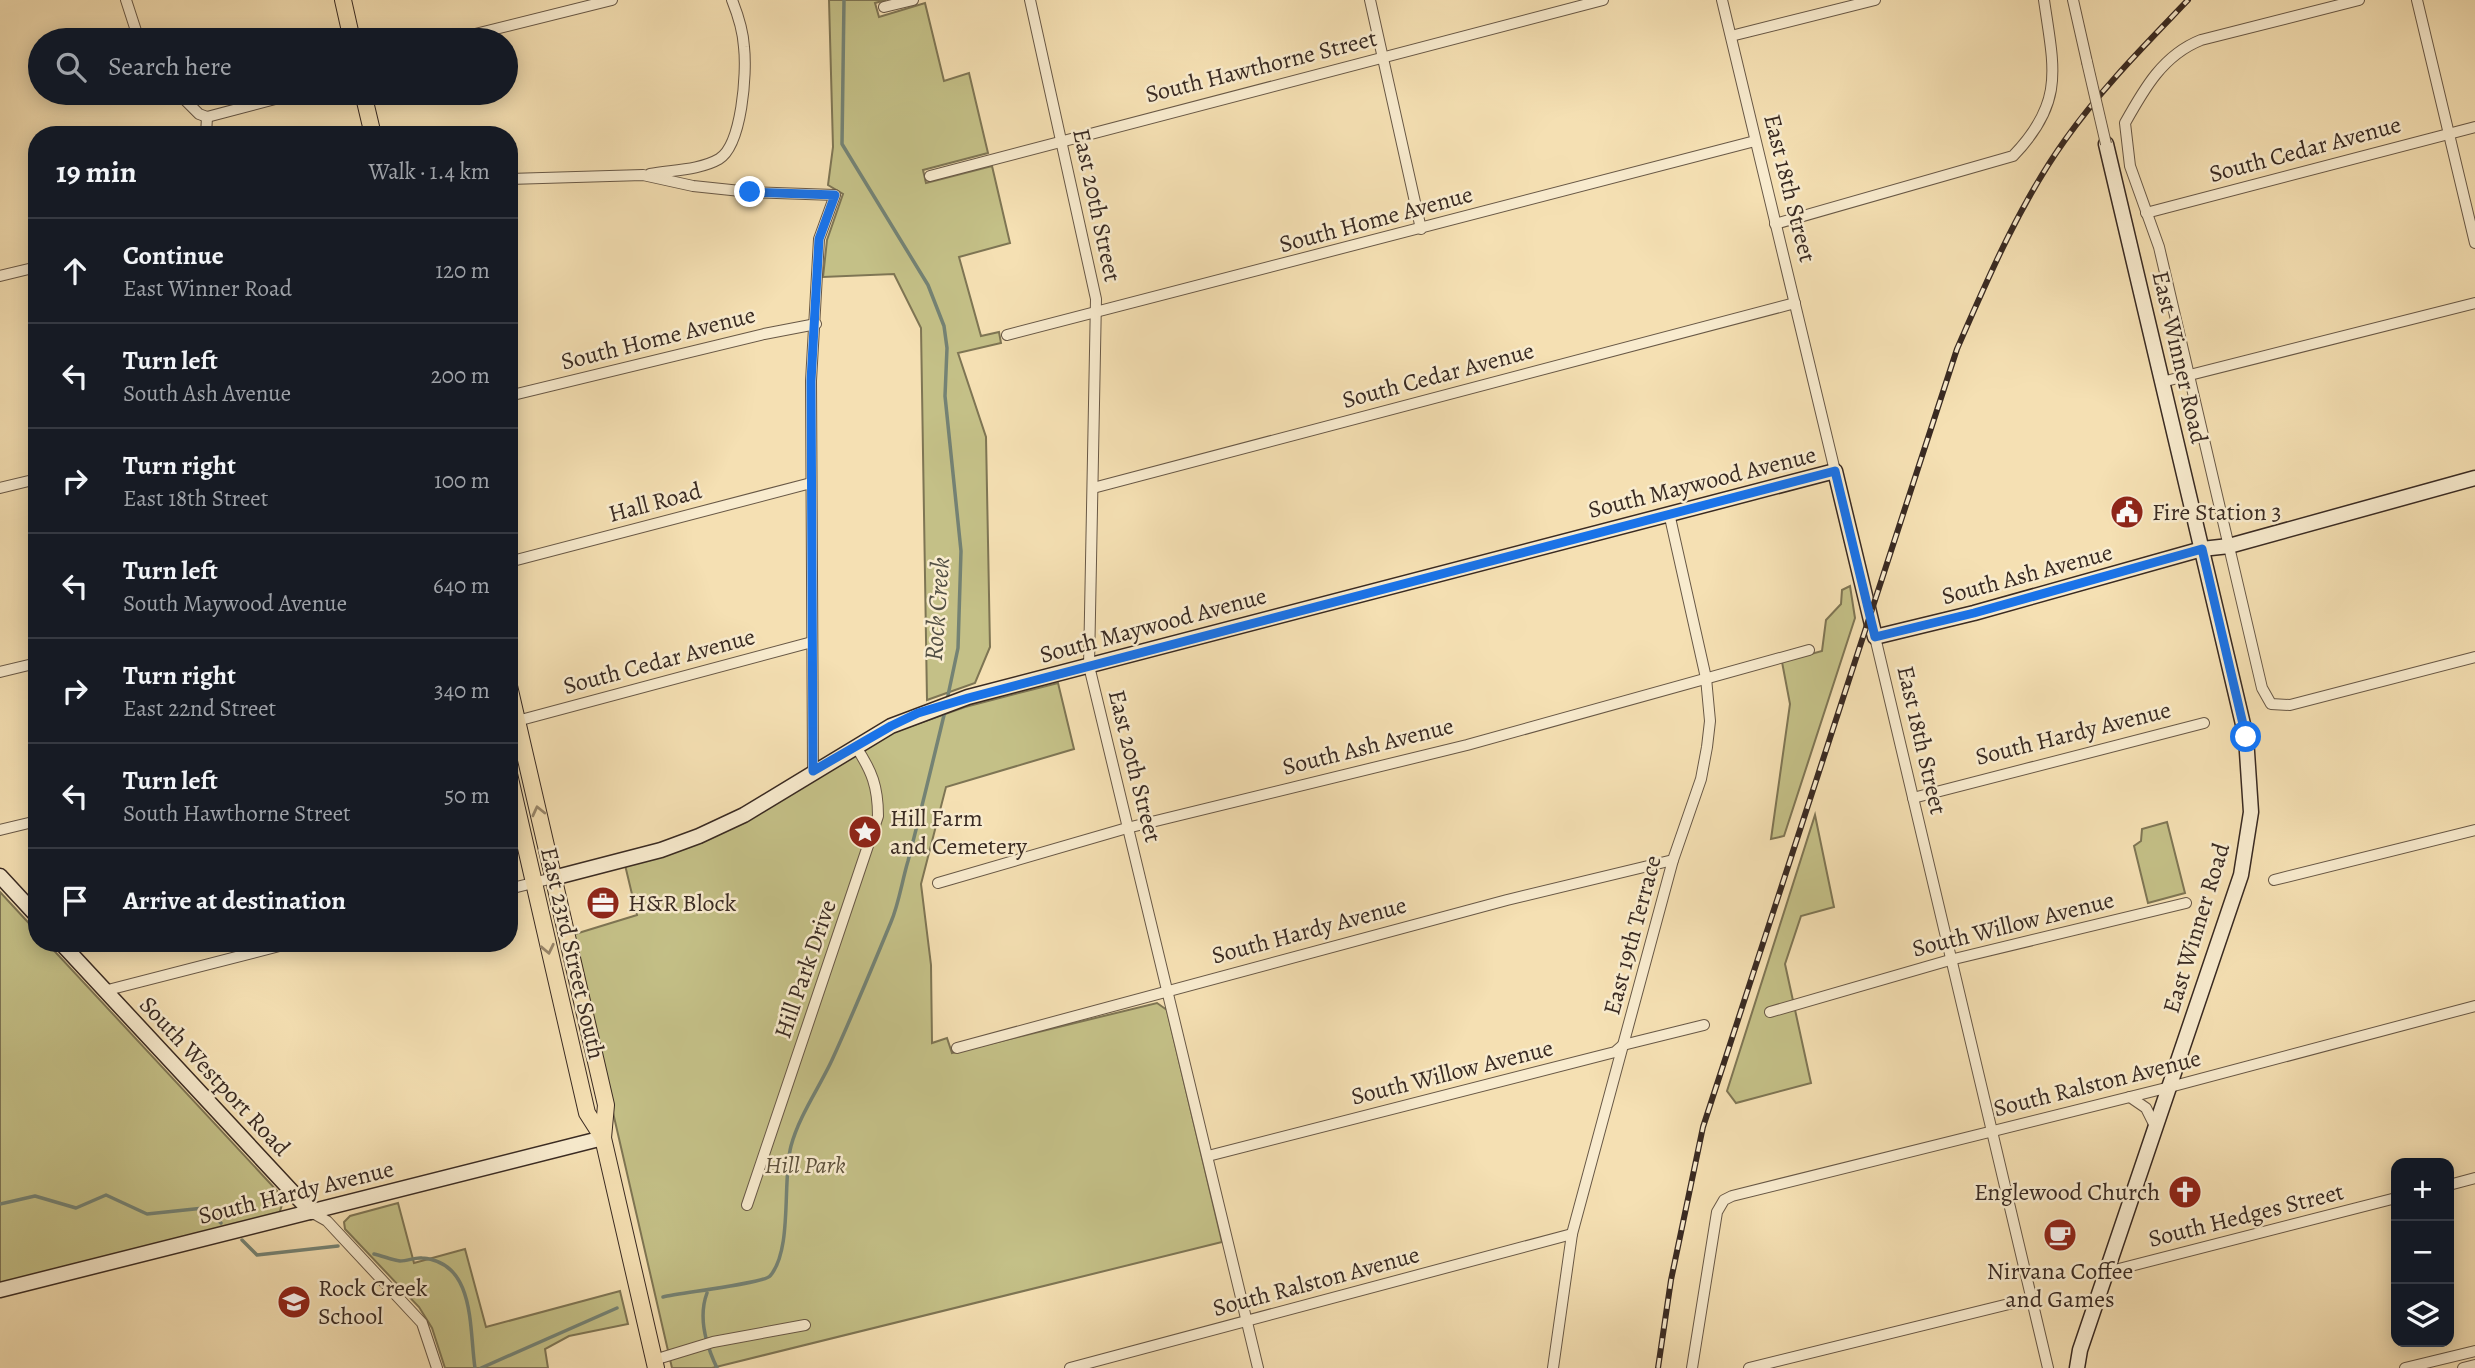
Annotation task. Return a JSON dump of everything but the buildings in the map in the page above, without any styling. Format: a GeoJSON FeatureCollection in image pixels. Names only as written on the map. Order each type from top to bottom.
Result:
{"type":"FeatureCollection","features":[{"type":"Feature","properties":{"kind":"main road"},"geometry":{"type":"LineString","coordinates":[[343,0],[349,28]]}},
{"type":"Feature","properties":{"kind":"main road"},"geometry":{"type":"LineString","coordinates":[[366,105],[371,126]]}},
{"type":"Feature","properties":{"kind":"main road","name":"East 23rd Street South"},"geometry":{"type":"LineString","coordinates":[[518,724],[606,1105],[603,1138],[655,1364]]}},
{"type":"Feature","properties":{"kind":"main road","name":"East 23rd Street South"},"geometry":{"type":"LineString","coordinates":[[518,813],[587,1113],[603,1138]]}},
{"type":"Feature","properties":{"kind":"street"},"geometry":{"type":"LineString","coordinates":[[126,0],[135,28]]}},
{"type":"Feature","properties":{"kind":"street"},"geometry":{"type":"LineString","coordinates":[[499,28],[612,0]]}},
{"type":"Feature","properties":{"kind":"street"},"geometry":{"type":"LineString","coordinates":[[518,179],[643,175],[718,160],[730,150],[737,129],[745,71],[740,23],[732,0]]}},
{"type":"Feature","properties":{"kind":"street"},"geometry":{"type":"LineString","coordinates":[[884,8],[912,0]]}},
{"type":"Feature","properties":{"kind":"street","name":"East 20th Street"},"geometry":{"type":"LineString","coordinates":[[1030,0],[1090,264],[1095,313],[1089,666],[1127,828],[1170,992],[1258,1368]]}},
{"type":"Feature","properties":{"kind":"street"},"geometry":{"type":"LineString","coordinates":[[1370,0],[1421,229]]}},
{"type":"Feature","properties":{"kind":"street","name":"South Hawthorne Street"},"geometry":{"type":"LineString","coordinates":[[930,176],[1603,0]]}},
{"type":"Feature","properties":{"kind":"street","name":"East 18th Street"},"geometry":{"type":"LineString","coordinates":[[1723,0],[2048,1368]]}},
{"type":"Feature","properties":{"kind":"street"},"geometry":{"type":"LineString","coordinates":[[1731,36],[1875,0]]}},
{"type":"Feature","properties":{"kind":"street"},"geometry":{"type":"LineString","coordinates":[[1775,224],[2013,156],[2032,136],[2051,97],[2053,73],[2044,0]]}},
{"type":"Feature","properties":{"kind":"street","name":"East Winner Road"},"geometry":{"type":"LineString","coordinates":[[2073,0],[2246,737],[2250,812],[2241,875],[2077,1368]]}},
{"type":"Feature","properties":{"kind":"street"},"geometry":{"type":"LineString","coordinates":[[2359,0],[2181,48],[2163,65],[2124,123],[2130,166],[2159,247],[2262,688],[2271,704],[2290,705],[2475,657]]}},
{"type":"Feature","properties":{"kind":"street"},"geometry":{"type":"LineString","coordinates":[[2417,0],[2475,243]]}},
{"type":"Feature","properties":{"kind":"street"},"geometry":{"type":"LineString","coordinates":[[189,105],[198,114],[207,117],[252,105]]}},
{"type":"Feature","properties":{"kind":"street"},"geometry":{"type":"LineString","coordinates":[[206,126],[207,117]]}},
{"type":"Feature","properties":{"kind":"street","name":"South Cedar Avenue"},"geometry":{"type":"LineString","coordinates":[[2146,213],[2475,127]]}},
{"type":"Feature","properties":{"kind":"street","name":"South Home Avenue"},"geometry":{"type":"LineString","coordinates":[[1007,335],[1755,141]]}},
{"type":"Feature","properties":{"kind":"street"},"geometry":{"type":"LineString","coordinates":[[643,175],[693,186],[750,192],[835,195],[819,239],[811,381],[813,771]]}},
{"type":"Feature","properties":{"kind":"street"},"geometry":{"type":"LineString","coordinates":[[0,276],[28,269]]}},
{"type":"Feature","properties":{"kind":"street","name":"South Cedar Avenue"},"geometry":{"type":"LineString","coordinates":[[1093,488],[1794,303]]}},
{"type":"Feature","properties":{"kind":"street"},"geometry":{"type":"LineString","coordinates":[[2162,382],[2475,303]]}},
{"type":"Feature","properties":{"kind":"street","name":"South Home Avenue"},"geometry":{"type":"LineString","coordinates":[[518,394],[764,334],[816,324]]}},
{"type":"Feature","properties":{"kind":"street","name":"South Maywood Avenue"},"geometry":{"type":"LineString","coordinates":[[518,886],[661,850],[699,836],[744,815],[813,771],[918,713],[1835,471]]}},
{"type":"Feature","properties":{"kind":"street","name":"South Ash Avenue"},"geometry":{"type":"LineString","coordinates":[[1875,637],[1974,613],[2202,549],[2229,546],[2475,478]]}},
{"type":"Feature","properties":{"kind":"street"},"geometry":{"type":"LineString","coordinates":[[0,488],[28,481]]}},
{"type":"Feature","properties":{"kind":"street","name":"Hall Road"},"geometry":{"type":"LineString","coordinates":[[518,560],[811,483]]}},
{"type":"Feature","properties":{"kind":"street","name":"East 19th Terrace"},"geometry":{"type":"LineString","coordinates":[[1553,1368],[1572,1234],[1673,860],[1701,779],[1707,747],[1710,721],[1706,678],[1669,513]]}},
{"type":"Feature","properties":{"kind":"street","name":"South Cedar Avenue"},"geometry":{"type":"LineString","coordinates":[[518,720],[812,642]]}},
{"type":"Feature","properties":{"kind":"street","name":"South Ash Avenue"},"geometry":{"type":"LineString","coordinates":[[937,883],[1127,828],[1468,746],[1809,650]]}},
{"type":"Feature","properties":{"kind":"street"},"geometry":{"type":"LineString","coordinates":[[0,672],[28,665]]}},
{"type":"Feature","properties":{"kind":"street","name":"South Hardy Avenue"},"geometry":{"type":"LineString","coordinates":[[1913,798],[2204,723]]}},
{"type":"Feature","properties":{"kind":"street","name":"Hill Park Drive"},"geometry":{"type":"LineString","coordinates":[[747,1205],[878,816],[878,794],[873,772],[856,747]]}},
{"type":"Feature","properties":{"kind":"street"},"geometry":{"type":"LineString","coordinates":[[0,830],[28,823]]}},
{"type":"Feature","properties":{"kind":"street"},"geometry":{"type":"LineString","coordinates":[[2274,880],[2475,830]]}},
{"type":"Feature","properties":{"kind":"street","name":"South Hardy Avenue"},"geometry":{"type":"LineString","coordinates":[[957,1048],[1507,900],[1673,860]]}},
{"type":"Feature","properties":{"kind":"street"},"geometry":{"type":"LineString","coordinates":[[0,876],[28,906]]}},
{"type":"Feature","properties":{"kind":"street","name":"South Willow Avenue"},"geometry":{"type":"LineString","coordinates":[[1770,1012],[1950,960],[2186,903]]}},
{"type":"Feature","properties":{"kind":"street","name":"South Westport Road"},"geometry":{"type":"LineString","coordinates":[[69,952],[312,1212],[327,1221],[404,1300],[422,1323],[437,1368]]}},
{"type":"Feature","properties":{"kind":"street"},"geometry":{"type":"LineString","coordinates":[[104,990],[255,952]]}},
{"type":"Feature","properties":{"kind":"street","name":"South Ralston Avenue"},"geometry":{"type":"LineString","coordinates":[[1692,1368],[1717,1212],[1728,1198],[2169,1087],[2475,1006]]}},
{"type":"Feature","properties":{"kind":"street","name":"South Willow Avenue"},"geometry":{"type":"LineString","coordinates":[[1208,1156],[1615,1052],[1623,1045],[1704,1025]]}},
{"type":"Feature","properties":{"kind":"street"},"geometry":{"type":"LineString","coordinates":[[2129,1097],[2146,1108],[2156,1128]]}},
{"type":"Feature","properties":{"kind":"street","name":"South Hardy Avenue"},"geometry":{"type":"LineString","coordinates":[[0,1290],[603,1138]]}},
{"type":"Feature","properties":{"kind":"street"},"geometry":{"type":"LineString","coordinates":[[2454,1184],[2475,1178]]}},
{"type":"Feature","properties":{"kind":"street","name":"South Hedges Street"},"geometry":{"type":"LineString","coordinates":[[2107,1272],[2391,1200]]}},
{"type":"Feature","properties":{"kind":"street","name":"South Ralston Avenue"},"geometry":{"type":"LineString","coordinates":[[1070,1368],[1572,1234]]}},
{"type":"Feature","properties":{"kind":"street"},"geometry":{"type":"LineString","coordinates":[[1749,1368],[2033,1298]]}},
{"type":"Feature","properties":{"kind":"street"},"geometry":{"type":"LineString","coordinates":[[655,1364],[708,1343],[805,1325]]}},
{"type":"Feature","properties":{"kind":"street"},"geometry":{"type":"LineString","coordinates":[[2405,1368],[2475,1351]]}},
{"type":"Feature","properties":{"kind":"street"},"geometry":{"type":"LineString","coordinates":[[2463,1368],[2475,1365]]}},
{"type":"Feature","properties":{"kind":"green space"},"geometry":{"type":"Polygon","coordinates":[[[829,0],[886,0],[875,3],[879,17],[925,3],[944,81],[969,73],[988,153],[923,170],[926,183],[992,166],[1010,243],[959,257],[981,336],[999,332],[1001,343],[958,353],[986,437],[990,647],[975,683],[927,700],[921,328],[894,274],[823,277],[827,240],[843,194],[828,185],[833,147],[829,0]]]}},
{"type":"Feature","properties":{"kind":"green space"},"geometry":{"type":"Polygon","coordinates":[[[1850,586],[1855,618],[1784,836],[1771,839],[1790,704],[1782,662],[1822,651],[1826,620],[1841,604],[1842,590],[1850,586]]]}},
{"type":"Feature","properties":{"kind":"green space","name":"Hill Park"},"geometry":{"type":"Polygon","coordinates":[[[1058,683],[1074,749],[946,787],[921,884],[931,965],[932,1043],[947,1038],[952,1053],[1157,1003],[1167,1010],[1222,1242],[712,1368],[672,1368],[572,935],[637,915],[625,865],[672,851],[894,732],[965,707],[1058,683]]]}},
{"type":"Feature","properties":{"kind":"green space"},"geometry":{"type":"Polygon","coordinates":[[[1815,815],[1834,907],[1801,916],[1785,964],[1811,1083],[1736,1103],[1727,1091],[1815,815]]]}},
{"type":"Feature","properties":{"kind":"green space"},"geometry":{"type":"Polygon","coordinates":[[[2167,822],[2185,893],[2148,903],[2134,846],[2141,841],[2142,829],[2167,822]]]}},
{"type":"Feature","properties":{"kind":"green space"},"geometry":{"type":"Polygon","coordinates":[[[0,892],[28,922],[28,952],[55,952],[280,1194],[283,1202],[279,1214],[0,1284],[0,892]]]}},
{"type":"Feature","properties":{"kind":"green space"},"geometry":{"type":"Polygon","coordinates":[[[398,1203],[414,1263],[465,1249],[486,1327],[620,1291],[628,1324],[569,1336],[545,1349],[548,1368],[445,1368],[432,1328],[419,1307],[345,1229],[344,1222],[350,1216],[398,1203]]]}},
{"type":"Feature","properties":{"kind":"waterway","name":"Rock Creek"},"geometry":{"type":"LineString","coordinates":[[844,0],[842,144],[928,285],[944,326],[947,348],[945,396],[961,551],[958,648],[947,700]]}},
{"type":"Feature","properties":{"kind":"waterway","name":"Rock Creek"},"geometry":{"type":"LineString","coordinates":[[663,1297],[765,1279],[777,1264],[782,1250],[791,1146],[804,1113],[840,1043],[894,915],[945,711]]}},
{"type":"Feature","properties":{"kind":"waterway"},"geometry":{"type":"LineString","coordinates":[[0,1204],[35,1196],[76,1208],[106,1195],[147,1214],[204,1208],[221,1223]]}},
{"type":"Feature","properties":{"kind":"waterway"},"geometry":{"type":"LineString","coordinates":[[242,1240],[257,1255],[338,1246]]}},
{"type":"Feature","properties":{"kind":"waterway"},"geometry":{"type":"LineString","coordinates":[[374,1254],[400,1261],[422,1258],[440,1262],[452,1271],[461,1284],[466,1300],[475,1368]]}},
{"type":"Feature","properties":{"kind":"waterway"},"geometry":{"type":"LineString","coordinates":[[707,1293],[703,1312],[704,1331],[717,1368]]}},
{"type":"Feature","properties":{"kind":"waterway","name":"Rock Creek"},"geometry":{"type":"LineString","coordinates":[[481,1368],[617,1308]]}},
{"type":"Feature","properties":{"kind":"railway"},"geometry":{"type":"LineString","coordinates":[[1658,1368],[1671,1280],[1703,1127],[1957,349],[2006,242],[2049,164],[2108,85],[2188,0]]}},
{"type":"Feature","properties":{"kind":"place","name":"Fire Station 3"},"geometry":{"type":"Point","coordinates":[2127,512]}},
{"type":"Feature","properties":{"kind":"place","name":"Hill Farm and Cemetery"},"geometry":{"type":"Point","coordinates":[865,832]}},
{"type":"Feature","properties":{"kind":"place","name":"H&R Block"},"geometry":{"type":"Point","coordinates":[603,903]}},
{"type":"Feature","properties":{"kind":"place","name":"Englewood Church"},"geometry":{"type":"Point","coordinates":[2185,1192]}},
{"type":"Feature","properties":{"kind":"place","name":"Nirvana Coffee and Games"},"geometry":{"type":"Point","coordinates":[2060,1235]}},
{"type":"Feature","properties":{"kind":"place","name":"Rock Creek School"},"geometry":{"type":"Point","coordinates":[294,1302]}},
{"type":"Feature","properties":{"kind":"route"},"geometry":{"type":"LineString","coordinates":[[750,192],[835,195],[819,239],[811,381],[813,771],[918,713],[968,698],[1428,575],[1835,471],[1875,637],[1974,613],[2202,549],[2246,737]]}}]}
